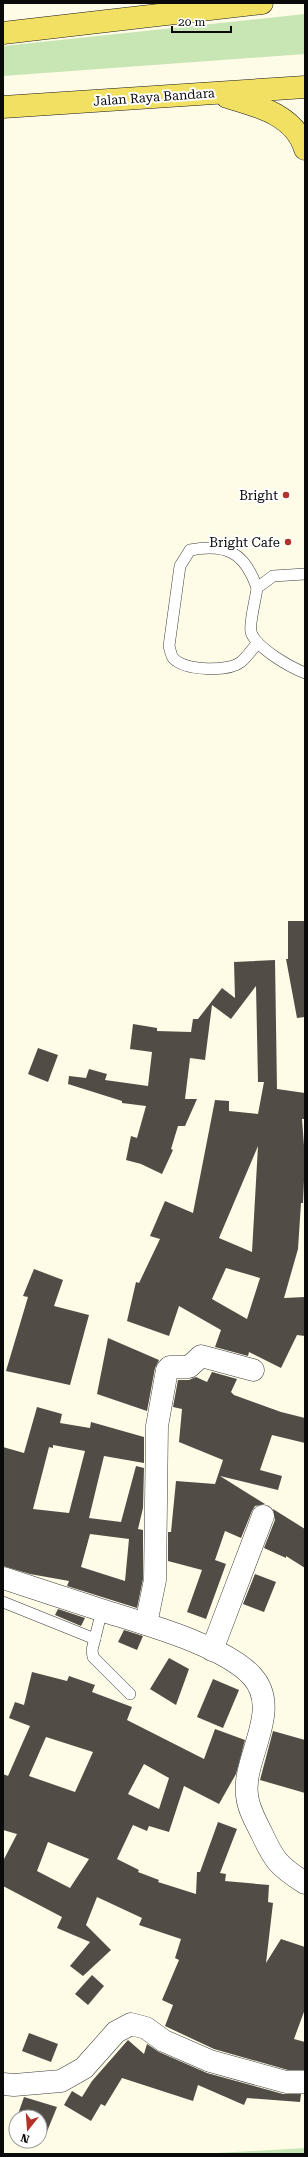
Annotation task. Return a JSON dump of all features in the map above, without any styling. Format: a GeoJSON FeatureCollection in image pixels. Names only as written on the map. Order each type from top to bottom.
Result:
{"type":"FeatureCollection","features":[{"type":"Feature","properties":{"kind":"main road"},"geometry":{"type":"LineString","coordinates":[[3,33],[165,9],[262,3]]}},
{"type":"Feature","properties":{"kind":"main road","name":"Jalan Raya Bandara"},"geometry":{"type":"LineString","coordinates":[[3,107],[305,86]]}},
{"type":"Feature","properties":{"kind":"main road"},"geometry":{"type":"LineString","coordinates":[[270,89],[305,101]]}},
{"type":"Feature","properties":{"kind":"main road"},"geometry":{"type":"LineString","coordinates":[[214,93],[255,105],[276,114],[295,129],[302,139],[305,149]]}},
{"type":"Feature","properties":{"kind":"street"},"geometry":{"type":"LineString","coordinates":[[146,1624],[155,1580],[157,1426],[167,1370],[170,1367],[189,1367],[201,1356],[253,1370]]}},
{"type":"Feature","properties":{"kind":"street"},"geometry":{"type":"LineString","coordinates":[[212,1650],[263,1516]]}},
{"type":"Feature","properties":{"kind":"street"},"geometry":{"type":"LineString","coordinates":[[3,1578],[146,1624],[212,1650],[236,1664],[252,1676],[260,1688],[263,1703],[262,1716],[248,1777],[246,1794],[249,1807],[272,1855],[288,1872],[305,1883]]}},
{"type":"Feature","properties":{"kind":"street"},"geometry":{"type":"LineString","coordinates":[[3,2084],[14,2085],[61,2081],[84,2068],[116,2032],[131,2024],[146,2028],[164,2041],[210,2061],[286,2082],[305,2082]]}},
{"type":"Feature","properties":{"kind":"lane"},"geometry":{"type":"LineString","coordinates":[[258,643],[241,662],[228,668],[196,668],[184,665],[172,657],[169,646],[180,566],[190,550],[206,547],[236,553],[251,572],[257,588],[251,631],[258,643],[290,667],[305,673]]}},
{"type":"Feature","properties":{"kind":"lane"},"geometry":{"type":"LineString","coordinates":[[257,588],[273,576],[305,574]]}},
{"type":"Feature","properties":{"kind":"lane"},"geometry":{"type":"LineString","coordinates":[[3,1602],[95,1639]]}},
{"type":"Feature","properties":{"kind":"lane"},"geometry":{"type":"LineString","coordinates":[[102,1610],[92,1650],[96,1662],[130,1694]]}},
{"type":"Feature","properties":{"kind":"green space"},"geometry":{"type":"Polygon","coordinates":[[[305,14],[305,54],[3,76],[3,46],[305,14]]]}},
{"type":"Feature","properties":{"kind":"green space"},"geometry":{"type":"Polygon","coordinates":[[[305,2148],[305,2154],[200,2154],[305,2148]]]}},
{"type":"Feature","properties":{"kind":"building"},"geometry":{"type":"Polygon","coordinates":[[[288,921],[305,921],[305,1017],[297,1018],[286,959],[288,959],[288,921]]]}},
{"type":"Feature","properties":{"kind":"building"},"geometry":{"type":"Polygon","coordinates":[[[275,960],[277,1089],[305,1093],[305,1119],[302,1119],[305,1159],[303,1203],[301,1203],[298,1249],[284,1298],[305,1297],[305,1336],[297,1335],[281,1368],[249,1352],[248,1356],[215,1347],[221,1330],[179,1306],[169,1336],[127,1321],[136,1282],[139,1283],[160,1239],[150,1236],[165,1201],[193,1213],[215,1100],[229,1101],[229,1111],[258,1114],[264,1082],[258,1082],[256,986],[231,1019],[212,1005],[205,1060],[190,1058],[185,1099],[197,1099],[185,1126],[178,1126],[171,1149],[173,1150],[162,1174],[141,1164],[126,1160],[131,1136],[137,1138],[146,1106],[122,1103],[122,1101],[68,1084],[69,1076],[86,1078],[89,1069],[107,1074],[105,1080],[148,1086],[152,1052],[130,1049],[133,1024],[157,1028],[157,1031],[191,1032],[193,1019],[198,1019],[222,988],[235,998],[234,962],[275,960]],[[258,1146],[219,1238],[252,1252],[258,1146]],[[226,1268],[212,1299],[247,1319],[260,1278],[226,1268]]]}},
{"type":"Feature","properties":{"kind":"building"},"geometry":{"type":"Polygon","coordinates":[[[38,1048],[58,1055],[48,1082],[28,1074],[38,1048]]]}},
{"type":"Feature","properties":{"kind":"building"},"geometry":{"type":"Polygon","coordinates":[[[34,1269],[63,1280],[54,1306],[89,1315],[70,1385],[6,1371],[28,1297],[23,1296],[34,1269]]]}},
{"type":"Feature","properties":{"kind":"building"},"geometry":{"type":"Polygon","coordinates":[[[108,1338],[159,1360],[155,1368],[147,1411],[97,1394],[108,1338]]]}},
{"type":"Feature","properties":{"kind":"building"},"geometry":{"type":"Polygon","coordinates":[[[212,1372],[237,1379],[231,1392],[234,1395],[281,1412],[305,1418],[305,1443],[272,1435],[260,1470],[282,1476],[278,1490],[220,1476],[265,1504],[255,1506],[241,1538],[225,1531],[215,1560],[226,1564],[206,1619],[187,1612],[202,1570],[168,1561],[168,1532],[171,1532],[176,1481],[215,1484],[223,1460],[179,1442],[182,1409],[173,1407],[178,1380],[189,1380],[196,1377],[207,1382],[212,1372]]]}},
{"type":"Feature","properties":{"kind":"building"},"geometry":{"type":"Polygon","coordinates":[[[37,1407],[62,1414],[60,1423],[90,1428],[91,1422],[144,1437],[144,1463],[104,1456],[89,1518],[121,1522],[136,1466],[144,1468],[143,1508],[138,1529],[143,1530],[143,1579],[137,1608],[67,1586],[69,1581],[30,1574],[3,1566],[3,1447],[24,1453],[37,1407]],[[53,1445],[53,1448],[49,1447],[33,1509],[69,1513],[85,1451],[53,1445]],[[90,1534],[81,1567],[125,1581],[129,1539],[90,1534]]]}},
{"type":"Feature","properties":{"kind":"building"},"geometry":{"type":"Polygon","coordinates":[[[273,1509],[305,1529],[305,1568],[286,1556],[286,1558],[264,1548],[275,1520],[273,1509]]]}},
{"type":"Feature","properties":{"kind":"building"},"geometry":{"type":"Polygon","coordinates":[[[255,1574],[276,1582],[264,1612],[243,1604],[255,1574]]]}},
{"type":"Feature","properties":{"kind":"building"},"geometry":{"type":"Polygon","coordinates":[[[58,1609],[85,1618],[81,1626],[55,1615],[58,1609]]]}},
{"type":"Feature","properties":{"kind":"building"},"geometry":{"type":"Polygon","coordinates":[[[124,1630],[143,1636],[137,1650],[118,1642],[124,1630]]]}},
{"type":"Feature","properties":{"kind":"building"},"geometry":{"type":"Polygon","coordinates":[[[169,1658],[189,1669],[176,1705],[150,1689],[169,1658]]]}},
{"type":"Feature","properties":{"kind":"building"},"geometry":{"type":"Polygon","coordinates":[[[32,1672],[67,1681],[69,1676],[95,1685],[92,1692],[132,1707],[127,1720],[204,1759],[215,1729],[245,1740],[236,1774],[219,1804],[184,1786],[169,1832],[149,1826],[147,1831],[133,1825],[117,1859],[139,1870],[138,1872],[159,1880],[158,1882],[196,1894],[197,1872],[200,1872],[218,1822],[237,1829],[220,1873],[226,1874],[225,1881],[269,1885],[268,1902],[273,1903],[266,1963],[281,1939],[305,1947],[305,2009],[294,2039],[305,2042],[304,2070],[288,2070],[214,2049],[165,2026],[173,2005],[162,2000],[179,1960],[175,1958],[181,1939],[139,1925],[142,1918],[97,1897],[86,1925],[111,1950],[83,1976],[70,1966],[90,1942],[57,1928],[62,1917],[3,1886],[3,1861],[17,1834],[3,1830],[3,1774],[8,1776],[30,1726],[9,1718],[15,1702],[24,1705],[32,1672]],[[46,1737],[29,1776],[75,1792],[93,1752],[46,1737]],[[144,1764],[128,1794],[159,1809],[169,1778],[144,1764]],[[48,1842],[37,1871],[70,1888],[89,1859],[48,1842]]]}},
{"type":"Feature","properties":{"kind":"building"},"geometry":{"type":"Polygon","coordinates":[[[213,1679],[239,1690],[223,1728],[197,1717],[213,1679]]]}},
{"type":"Feature","properties":{"kind":"building"},"geometry":{"type":"Polygon","coordinates":[[[273,1731],[305,1740],[305,1793],[260,1780],[273,1731]]]}},
{"type":"Feature","properties":{"kind":"building"},"geometry":{"type":"Polygon","coordinates":[[[92,1975],[104,1986],[88,2005],[75,1994],[92,1975]]]}},
{"type":"Feature","properties":{"kind":"building"},"geometry":{"type":"Polygon","coordinates":[[[29,2033],[58,2044],[51,2062],[22,2051],[29,2033]]]}},
{"type":"Feature","properties":{"kind":"building"},"geometry":{"type":"Polygon","coordinates":[[[128,2040],[144,2054],[147,2044],[159,2052],[207,2073],[283,2094],[301,2094],[300,2102],[247,2098],[244,2105],[198,2085],[193,2101],[122,2078],[105,2106],[101,2104],[91,2121],[64,2105],[72,2091],[82,2097],[92,2081],[128,2040]]]}},
{"type":"Feature","properties":{"kind":"building"},"geometry":{"type":"Polygon","coordinates":[[[24,2097],[57,2107],[48,2129],[48,2109],[20,2109],[24,2097]]]}},
{"type":"Feature","properties":{"kind":"place","name":"Bright"},"geometry":{"type":"Point","coordinates":[286,495]}},
{"type":"Feature","properties":{"kind":"place","name":"Bright Cafe"},"geometry":{"type":"Point","coordinates":[288,542]}}]}
